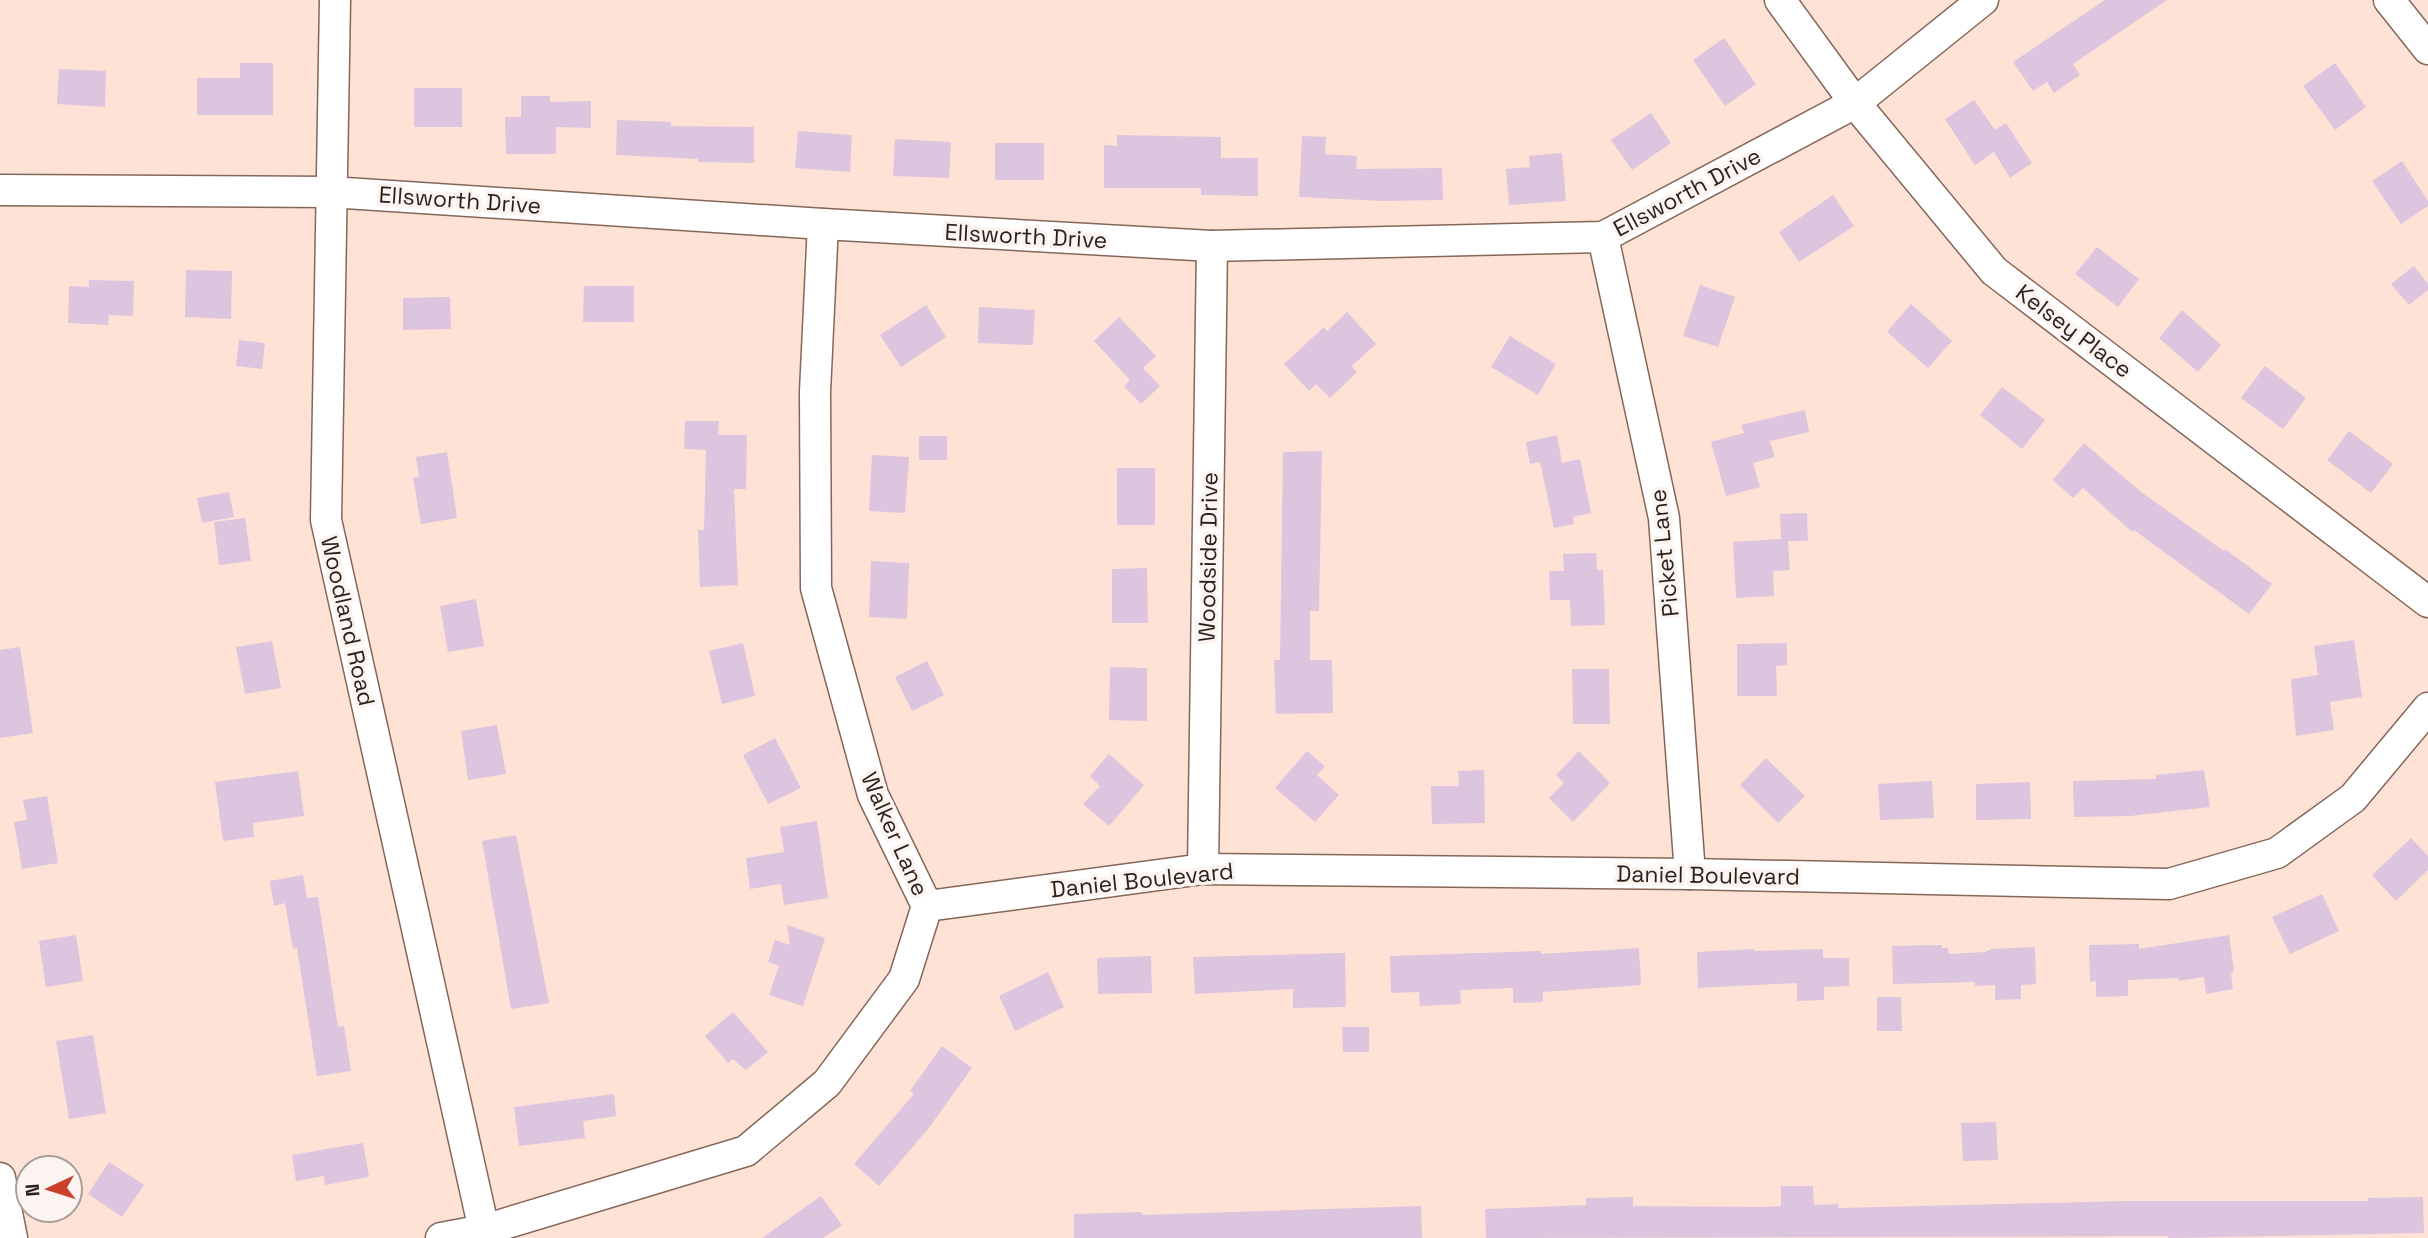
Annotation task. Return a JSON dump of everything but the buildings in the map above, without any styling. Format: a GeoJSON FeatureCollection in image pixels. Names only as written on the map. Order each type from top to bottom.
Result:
{"type":"FeatureCollection","features":[{"type":"Feature","properties":{"kind":"street","name":"Woodland Road"},"geometry":{"type":"LineString","coordinates":[[335,0],[326,520],[484,1230]]}},
{"type":"Feature","properties":{"kind":"street","name":"Kelsey Place"},"geometry":{"type":"LineString","coordinates":[[1780,0],[1855,103],[1994,271],[2428,601]]}},
{"type":"Feature","properties":{"kind":"street","name":"Ellsworth Drive"},"geometry":{"type":"LineString","coordinates":[[0,190],[330,192],[1212,246],[1603,237],[1855,103],[1983,0]]}},
{"type":"Feature","properties":{"kind":"street"},"geometry":{"type":"LineString","coordinates":[[2389,0],[2428,49]]}},
{"type":"Feature","properties":{"kind":"street","name":"Walker Lane"},"geometry":{"type":"LineString","coordinates":[[442,1238],[484,1230],[746,1151],[827,1083],[904,979],[927,906],[873,795],[816,588],[815,392],[823,224]]}},
{"type":"Feature","properties":{"kind":"street","name":"Picket Lane"},"geometry":{"type":"LineString","coordinates":[[1603,237],[1664,519],[1690,874]]}},
{"type":"Feature","properties":{"kind":"street","name":"Woodside Drive"},"geometry":{"type":"LineString","coordinates":[[1203,869],[1212,246]]}},
{"type":"Feature","properties":{"kind":"street","name":"Daniel Boulevard"},"geometry":{"type":"LineString","coordinates":[[927,906],[1203,869],[1690,874],[2169,884],[2277,853],[2353,798],[2428,709]]}},
{"type":"Feature","properties":{"kind":"street"},"geometry":{"type":"LineString","coordinates":[[0,1178],[12,1238]]}}]}
